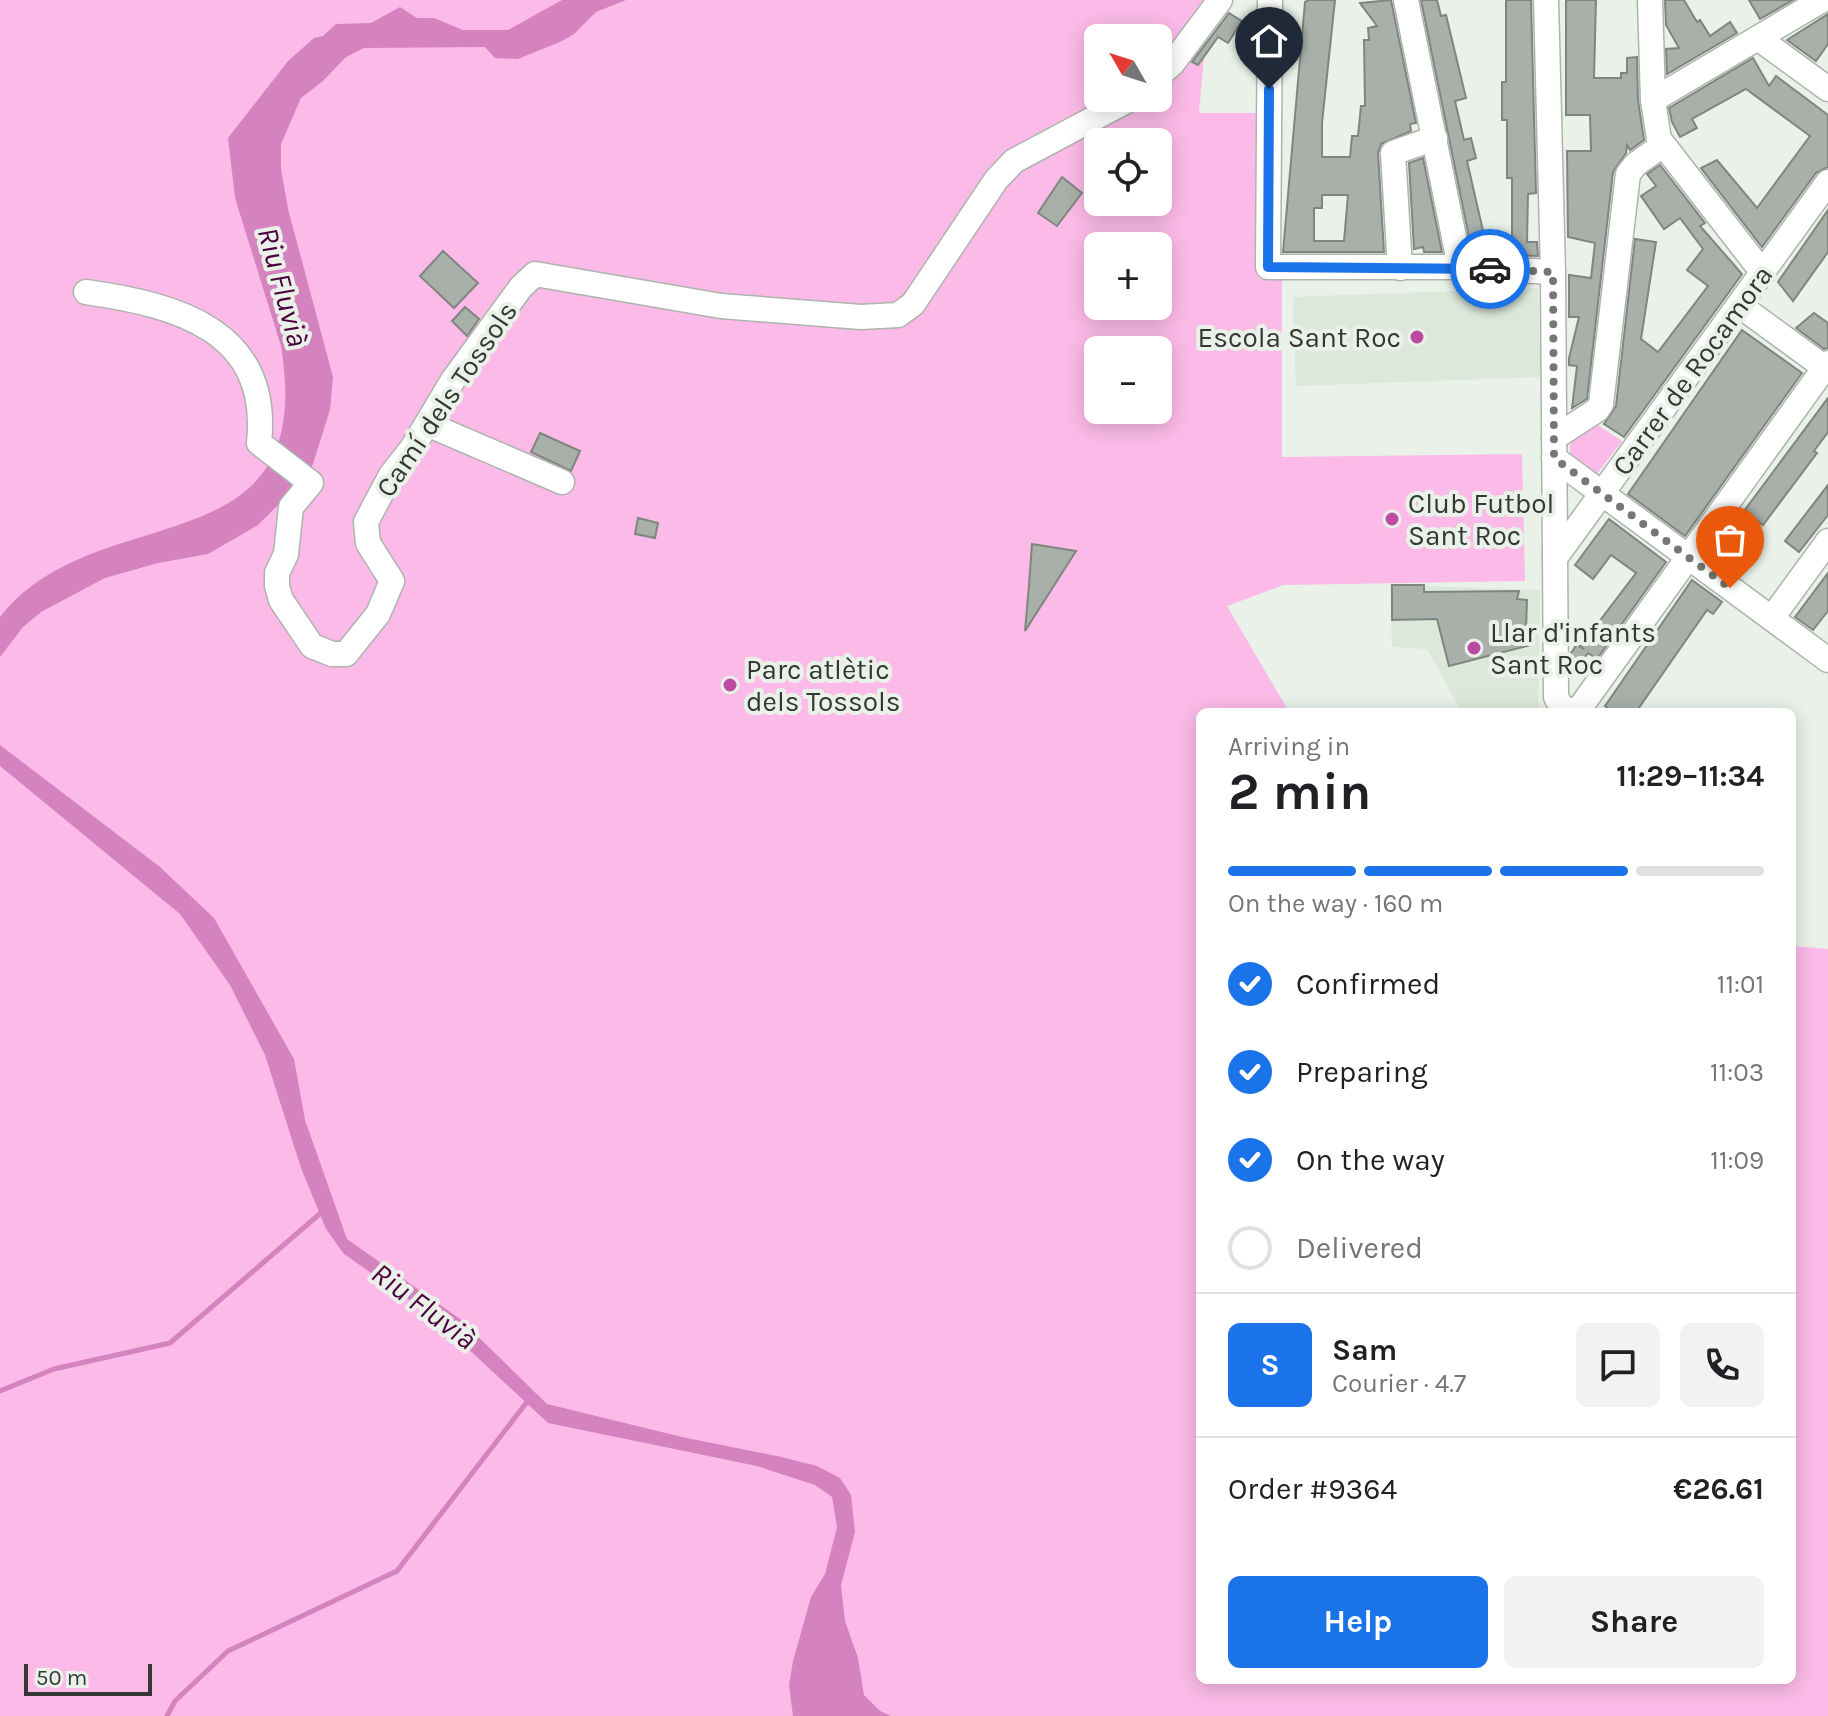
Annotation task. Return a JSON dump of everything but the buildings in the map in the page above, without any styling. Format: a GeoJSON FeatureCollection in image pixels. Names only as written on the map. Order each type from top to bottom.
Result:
{"type":"FeatureCollection","features":[{"type":"Feature","properties":{"kind":"street"},"geometry":{"type":"LineString","coordinates":[[1172,59],[1220,0]]}},
{"type":"Feature","properties":{"kind":"street"},"geometry":{"type":"LineString","coordinates":[[1270,0],[1268,267],[1460,267],[1553,272]]}},
{"type":"Feature","properties":{"kind":"street"},"geometry":{"type":"LineString","coordinates":[[1406,0],[1460,267]]}},
{"type":"Feature","properties":{"kind":"street"},"geometry":{"type":"LineString","coordinates":[[1546,0],[1553,272],[1556,697],[1563,708]]}},
{"type":"Feature","properties":{"kind":"street"},"geometry":{"type":"LineString","coordinates":[[1650,0],[1657,133],[1663,145],[1763,273]]}},
{"type":"Feature","properties":{"kind":"street"},"geometry":{"type":"LineString","coordinates":[[1653,100],[1822,0]]}},
{"type":"Feature","properties":{"kind":"street"},"geometry":{"type":"LineString","coordinates":[[1758,38],[1828,89]]}},
{"type":"Feature","properties":{"kind":"street","name":"Camí dels Tossols"},"geometry":{"type":"LineString","coordinates":[[86,292],[179,311],[230,344],[251,376],[260,403],[259,443],[311,483],[291,507],[286,554],[277,573],[281,600],[312,646],[332,654],[346,654],[378,614],[392,581],[368,543],[366,522],[391,475],[453,380],[521,287],[535,274],[721,306],[861,317],[898,315],[913,304],[996,180],[1014,161],[1106,112]]}},
{"type":"Feature","properties":{"kind":"street"},"geometry":{"type":"LineString","coordinates":[[1400,268],[1393,153],[1435,138]]}},
{"type":"Feature","properties":{"kind":"street"},"geometry":{"type":"LineString","coordinates":[[1554,448],[1601,404],[1628,174],[1636,164],[1663,145]]}},
{"type":"Feature","properties":{"kind":"street","name":"Carrer de Rocamora"},"geometry":{"type":"LineString","coordinates":[[1555,558],[1828,182]]}},
{"type":"Feature","properties":{"kind":"street"},"geometry":{"type":"LineString","coordinates":[[1578,708],[1827,367],[1739,305]]}},
{"type":"Feature","properties":{"kind":"street"},"geometry":{"type":"LineString","coordinates":[[427,424],[562,482]]}},
{"type":"Feature","properties":{"kind":"street"},"geometry":{"type":"LineString","coordinates":[[1554,448],[1602,494],[1828,660]]}},
{"type":"Feature","properties":{"kind":"street"},"geometry":{"type":"LineString","coordinates":[[1772,618],[1828,541]]}},
{"type":"Feature","properties":{"kind":"shaded area"},"geometry":{"type":"Polygon","coordinates":[[[0,0],[1231,0],[1206,33],[1199,113],[1258,113],[1259,279],[1282,280],[1282,457],[1522,454],[1525,581],[1283,585],[1227,606],[1287,708],[1196,708],[1196,1684],[1796,1684],[1796,946],[1828,949],[1828,1716],[0,1716],[0,0]]]}},
{"type":"Feature","properties":{"kind":"shaded area","name":"Escola Sant Roc"},"geometry":{"type":"Polygon","coordinates":[[[1538,288],[1541,377],[1296,386],[1293,297],[1538,288]]]}},
{"type":"Feature","properties":{"kind":"shaded area"},"geometry":{"type":"Polygon","coordinates":[[[1596,424],[1622,441],[1596,475],[1570,455],[1570,443],[1596,424]]]}},
{"type":"Feature","properties":{"kind":"shaded area","name":"Llar d'infants Sant Roc"},"geometry":{"type":"Polygon","coordinates":[[[1390,585],[1540,590],[1538,708],[1460,708],[1427,649],[1392,647],[1390,585]]]}},
{"type":"Feature","properties":{"kind":"water","name":"Riu Fluvià"},"geometry":{"type":"Polygon","coordinates":[[[562,0],[626,0],[596,12],[574,34],[562,41],[518,59],[495,58],[485,47],[364,48],[346,57],[301,98],[281,144],[281,169],[288,209],[333,377],[330,410],[310,473],[258,525],[208,554],[158,563],[105,578],[41,612],[23,627],[0,657],[0,617],[41,579],[90,554],[191,520],[234,499],[267,467],[284,418],[281,346],[235,198],[228,138],[288,61],[336,24],[371,23],[400,7],[417,18],[434,18],[463,30],[508,30],[562,0]]]}},
{"type":"Feature","properties":{"kind":"water","name":"Riu Fluvià"},"geometry":{"type":"Polygon","coordinates":[[[0,745],[160,867],[214,918],[294,1059],[305,1120],[347,1239],[460,1319],[547,1404],[817,1466],[840,1478],[851,1495],[855,1532],[841,1585],[845,1621],[858,1658],[864,1695],[880,1711],[891,1716],[793,1716],[789,1685],[793,1661],[811,1597],[825,1574],[837,1527],[832,1497],[815,1485],[757,1466],[548,1423],[434,1317],[344,1254],[326,1229],[301,1168],[265,1055],[230,985],[180,914],[0,766],[0,745]]]}},
{"type":"Feature","properties":{"kind":"waterway"},"geometry":{"type":"LineString","coordinates":[[0,1391],[54,1369],[170,1343],[323,1211]]}},
{"type":"Feature","properties":{"kind":"waterway"},"geometry":{"type":"LineString","coordinates":[[167,1716],[175,1701],[228,1651],[397,1571],[530,1398]]}},
{"type":"Feature","properties":{"kind":"way so far"},"geometry":{"type":"LineString","coordinates":[[1490,269],[1553,272],[1554,458],[1730,588]]}},
{"type":"Feature","properties":{"kind":"place","name":"Escola Sant Roc"},"geometry":{"type":"Point","coordinates":[1417,337]}},
{"type":"Feature","properties":{"kind":"place","name":"Club Futbol Sant Roc"},"geometry":{"type":"Point","coordinates":[1392,519]}},
{"type":"Feature","properties":{"kind":"place","name":"Llar d'infants Sant Roc"},"geometry":{"type":"Point","coordinates":[1474,648]}},
{"type":"Feature","properties":{"kind":"place","name":"Parc atlètic dels Tossols"},"geometry":{"type":"Point","coordinates":[730,685]}},
{"type":"Feature","properties":{"kind":"route"},"geometry":{"type":"LineString","coordinates":[[1269,89],[1268,267],[1490,269]]}}]}
